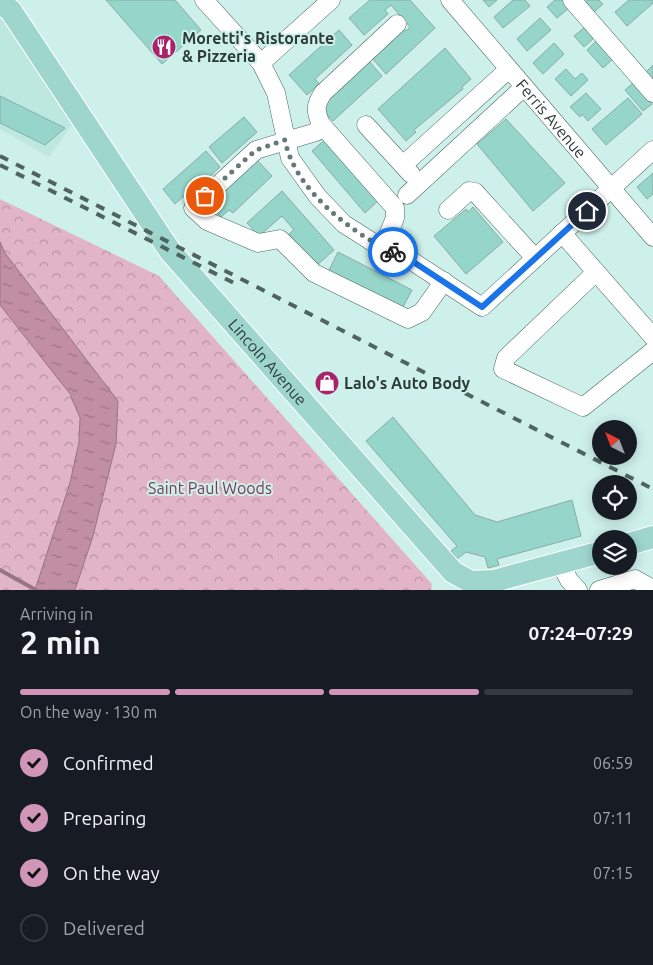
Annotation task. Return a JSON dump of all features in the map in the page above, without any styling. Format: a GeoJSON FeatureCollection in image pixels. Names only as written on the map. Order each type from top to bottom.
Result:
{"type":"FeatureCollection","features":[{"type":"Feature","properties":{"kind":"main road","name":"Lincoln Avenue"},"geometry":{"type":"LineString","coordinates":[[7,4],[170,251],[466,586],[494,581],[592,554]]}},
{"type":"Feature","properties":{"kind":"main road"},"geometry":{"type":"LineString","coordinates":[[637,542],[653,537]]}},
{"type":"Feature","properties":{"kind":"street"},"geometry":{"type":"LineString","coordinates":[[204,0],[261,63],[276,93],[290,158],[318,198],[344,224],[383,247],[412,261],[482,307],[653,150]]}},
{"type":"Feature","properties":{"kind":"street"},"geometry":{"type":"LineString","coordinates":[[261,63],[330,0]]}},
{"type":"Feature","properties":{"kind":"street","name":"Ferris Avenue"},"geometry":{"type":"LineString","coordinates":[[450,0],[653,238]]}},
{"type":"Feature","properties":{"kind":"street"},"geometry":{"type":"LineString","coordinates":[[572,0],[653,93]]}},
{"type":"Feature","properties":{"kind":"street"},"geometry":{"type":"LineString","coordinates":[[383,247],[394,218],[395,208],[321,124],[316,111],[323,93],[397,24]]}},
{"type":"Feature","properties":{"kind":"street"},"geometry":{"type":"LineString","coordinates":[[403,165],[509,70]]}},
{"type":"Feature","properties":{"kind":"street"},"geometry":{"type":"LineString","coordinates":[[366,125],[403,165],[413,189],[524,87]]}},
{"type":"Feature","properties":{"kind":"street"},"geometry":{"type":"LineString","coordinates":[[321,124],[316,132],[256,150],[193,208],[208,221],[258,243],[280,240],[314,274],[408,319],[422,312],[444,281]]}},
{"type":"Feature","properties":{"kind":"street"},"geometry":{"type":"LineString","coordinates":[[448,210],[469,191],[475,192],[535,258]]}},
{"type":"Feature","properties":{"kind":"street"},"geometry":{"type":"LineString","coordinates":[[562,233],[653,337]]}},
{"type":"Feature","properties":{"kind":"street"},"geometry":{"type":"LineString","coordinates":[[596,272],[506,358],[503,369],[583,407],[653,350]]}},
{"type":"Feature","properties":{"kind":"street"},"geometry":{"type":"LineString","coordinates":[[560,563],[578,590]]}},
{"type":"Feature","properties":{"kind":"street"},"geometry":{"type":"LineString","coordinates":[[598,590],[635,579],[653,589]]}},
{"type":"Feature","properties":{"kind":"shaded area"},"geometry":{"type":"Polygon","coordinates":[[[0,11],[74,122],[49,157],[0,129],[0,11]]]}},
{"type":"Feature","properties":{"kind":"green space","name":"Saint Paul Woods"},"geometry":{"type":"Polygon","coordinates":[[[0,199],[159,276],[432,584],[431,590],[75,590],[93,536],[116,444],[118,401],[5,253],[0,242],[0,199]]]}},
{"type":"Feature","properties":{"kind":"green space"},"geometry":{"type":"Polygon","coordinates":[[[0,305],[33,343],[57,375],[75,405],[79,417],[80,432],[72,477],[35,590],[0,590],[0,305]]]}},
{"type":"Feature","properties":{"kind":"water"},"geometry":{"type":"Polygon","coordinates":[[[0,242],[5,253],[118,401],[116,444],[93,536],[75,590],[35,590],[70,483],[79,442],[80,418],[70,394],[0,305],[0,242]]]}},
{"type":"Feature","properties":{"kind":"building","name":"Moretti's Ristorante & Pizzeria"},"geometry":{"type":"Polygon","coordinates":[[[106,0],[175,0],[201,30],[162,64],[106,0]]]}},
{"type":"Feature","properties":{"kind":"building"},"geometry":{"type":"Polygon","coordinates":[[[370,0],[410,0],[435,28],[386,74],[371,57],[404,28],[406,31],[410,27],[391,5],[385,10],[388,14],[364,35],[349,18],[370,0]]]}},
{"type":"Feature","properties":{"kind":"building"},"geometry":{"type":"Polygon","coordinates":[[[483,0],[497,0],[489,7],[483,0]]]}},
{"type":"Feature","properties":{"kind":"building"},"geometry":{"type":"Polygon","coordinates":[[[513,0],[525,0],[530,6],[503,28],[494,17],[513,0]]]}},
{"type":"Feature","properties":{"kind":"building"},"geometry":{"type":"Polygon","coordinates":[[[555,0],[562,0],[569,8],[557,18],[547,7],[555,0]]]}},
{"type":"Feature","properties":{"kind":"building"},"geometry":{"type":"Polygon","coordinates":[[[588,0],[599,0],[603,4],[593,13],[584,3],[588,0]]]}},
{"type":"Feature","properties":{"kind":"building"},"geometry":{"type":"Polygon","coordinates":[[[629,0],[653,0],[653,3],[627,26],[615,12],[629,0]]]}},
{"type":"Feature","properties":{"kind":"building"},"geometry":{"type":"Polygon","coordinates":[[[540,18],[551,30],[527,51],[517,39],[540,18]]]}},
{"type":"Feature","properties":{"kind":"building"},"geometry":{"type":"Polygon","coordinates":[[[585,27],[594,38],[584,47],[574,36],[585,27]]]}},
{"type":"Feature","properties":{"kind":"building"},"geometry":{"type":"Polygon","coordinates":[[[339,30],[352,45],[315,79],[319,84],[307,95],[289,75],[339,30]]]}},
{"type":"Feature","properties":{"kind":"building"},"geometry":{"type":"Polygon","coordinates":[[[597,40],[614,58],[603,68],[587,50],[597,40]]]}},
{"type":"Feature","properties":{"kind":"building"},"geometry":{"type":"Polygon","coordinates":[[[554,43],[564,54],[543,74],[533,63],[554,43]]]}},
{"type":"Feature","properties":{"kind":"building"},"geometry":{"type":"Polygon","coordinates":[[[445,48],[471,79],[462,87],[463,89],[414,130],[416,132],[406,141],[378,109],[445,48]]]}},
{"type":"Feature","properties":{"kind":"building"},"geometry":{"type":"Polygon","coordinates":[[[368,60],[382,76],[333,121],[319,106],[368,60]]]}},
{"type":"Feature","properties":{"kind":"building"},"geometry":{"type":"Polygon","coordinates":[[[653,65],[653,84],[644,74],[653,65]]]}},
{"type":"Feature","properties":{"kind":"building"},"geometry":{"type":"Polygon","coordinates":[[[566,69],[575,79],[582,73],[588,80],[571,96],[555,79],[566,69]]]}},
{"type":"Feature","properties":{"kind":"building"},"geometry":{"type":"Polygon","coordinates":[[[634,82],[652,104],[643,111],[625,90],[634,82]]]}},
{"type":"Feature","properties":{"kind":"building"},"geometry":{"type":"Polygon","coordinates":[[[586,93],[601,109],[588,121],[582,114],[580,117],[570,107],[586,93]]]}},
{"type":"Feature","properties":{"kind":"building"},"geometry":{"type":"Polygon","coordinates":[[[0,96],[65,128],[45,145],[0,123],[0,96]]]}},
{"type":"Feature","properties":{"kind":"building"},"geometry":{"type":"Polygon","coordinates":[[[628,98],[642,114],[606,145],[592,129],[628,98]]]}},
{"type":"Feature","properties":{"kind":"building"},"geometry":{"type":"Polygon","coordinates":[[[244,117],[257,132],[222,163],[209,147],[244,117]]]}},
{"type":"Feature","properties":{"kind":"building"},"geometry":{"type":"Polygon","coordinates":[[[506,119],[565,183],[533,211],[477,144],[506,119]]]}},
{"type":"Feature","properties":{"kind":"building"},"geometry":{"type":"Polygon","coordinates":[[[327,138],[380,199],[365,213],[312,151],[327,138]]]}},
{"type":"Feature","properties":{"kind":"building"},"geometry":{"type":"Polygon","coordinates":[[[206,151],[220,167],[186,198],[184,196],[175,204],[163,189],[206,151]]]}},
{"type":"Feature","properties":{"kind":"building"},"geometry":{"type":"Polygon","coordinates":[[[257,160],[272,176],[233,213],[229,210],[221,217],[209,204],[257,160]]]}},
{"type":"Feature","properties":{"kind":"building"},"geometry":{"type":"Polygon","coordinates":[[[653,173],[653,194],[647,199],[637,187],[653,173]]]}},
{"type":"Feature","properties":{"kind":"building"},"geometry":{"type":"Polygon","coordinates":[[[282,191],[334,250],[316,266],[289,234],[294,230],[282,216],[259,236],[247,223],[282,191]]]}},
{"type":"Feature","properties":{"kind":"building"},"geometry":{"type":"Polygon","coordinates":[[[473,207],[503,242],[466,274],[434,236],[466,209],[468,212],[473,207]]]}},
{"type":"Feature","properties":{"kind":"building"},"geometry":{"type":"Polygon","coordinates":[[[338,252],[412,290],[401,311],[328,272],[338,252]]]}},
{"type":"Feature","properties":{"kind":"building"},"geometry":{"type":"Polygon","coordinates":[[[393,417],[475,515],[497,522],[572,500],[581,536],[497,559],[499,565],[488,568],[485,557],[466,552],[457,559],[451,551],[457,546],[366,441],[393,417]]]}},
{"type":"Feature","properties":{"kind":"waterway"},"geometry":{"type":"LineString","coordinates":[[0,570],[36,590]]}},
{"type":"Feature","properties":{"kind":"railway"},"geometry":{"type":"LineString","coordinates":[[0,156],[653,489]]}},
{"type":"Feature","properties":{"kind":"railway"},"geometry":{"type":"LineString","coordinates":[[0,165],[234,283]]}},
{"type":"Feature","properties":{"kind":"way so far"},"geometry":{"type":"LineString","coordinates":[[205,196],[256,150],[285,140],[290,158],[318,198],[344,224],[377,245],[393,252]]}},
{"type":"Feature","properties":{"kind":"place","name":"Moretti's Ristorante & Pizzeria"},"geometry":{"type":"Point","coordinates":[164,47]}},
{"type":"Feature","properties":{"kind":"place","name":"Lalo's Auto Body"},"geometry":{"type":"Point","coordinates":[327,383]}},
{"type":"Feature","properties":{"kind":"route"},"geometry":{"type":"LineString","coordinates":[[393,252],[412,261],[482,307],[587,211]]}}]}
